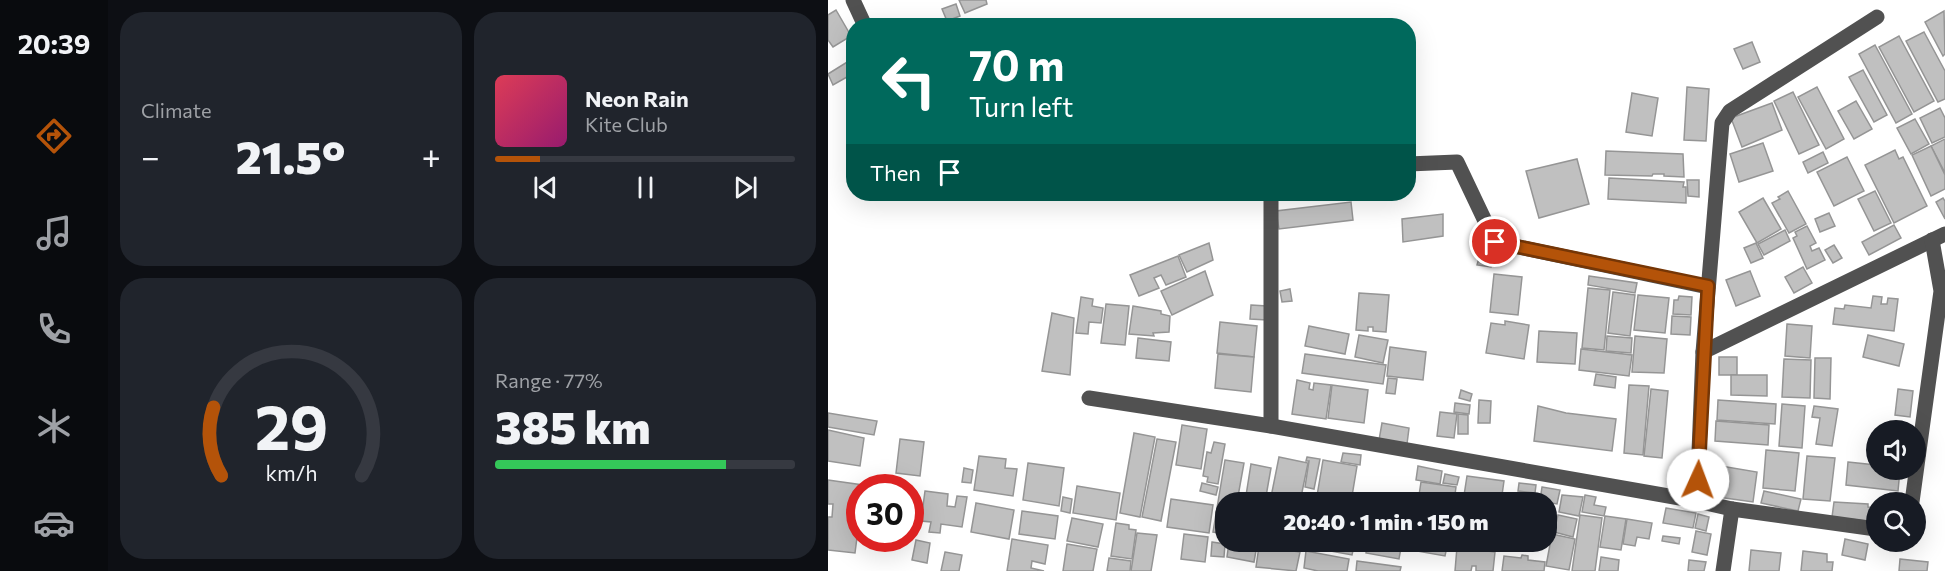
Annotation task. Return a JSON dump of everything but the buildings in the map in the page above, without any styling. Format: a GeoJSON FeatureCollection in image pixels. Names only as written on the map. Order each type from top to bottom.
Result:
{"type":"FeatureCollection","features":[{"type":"Feature","properties":{"kind":"street"},"geometry":{"type":"LineString","coordinates":[[853,0],[861,18]]}},
{"type":"Feature","properties":{"kind":"street"},"geometry":{"type":"LineString","coordinates":[[1697,501],[1703,352],[1722,123],[1730,111],[1877,17]]}},
{"type":"Feature","properties":{"kind":"street"},"geometry":{"type":"LineString","coordinates":[[1416,164],[1457,162],[1495,242],[1708,286]]}},
{"type":"Feature","properties":{"kind":"street"},"geometry":{"type":"LineString","coordinates":[[1271,201],[1271,426]]}},
{"type":"Feature","properties":{"kind":"street"},"geometry":{"type":"LineString","coordinates":[[1703,352],[1939,237],[1941,291],[1913,492]]}},
{"type":"Feature","properties":{"kind":"street"},"geometry":{"type":"LineString","coordinates":[[1089,398],[1271,426],[1732,509],[1866,528]]}},
{"type":"Feature","properties":{"kind":"street"},"geometry":{"type":"LineString","coordinates":[[1723,571],[1732,509]]}},
{"type":"Feature","properties":{"kind":"route"},"geometry":{"type":"LineString","coordinates":[[1495,242],[1708,286],[1698,480]]}}]}
